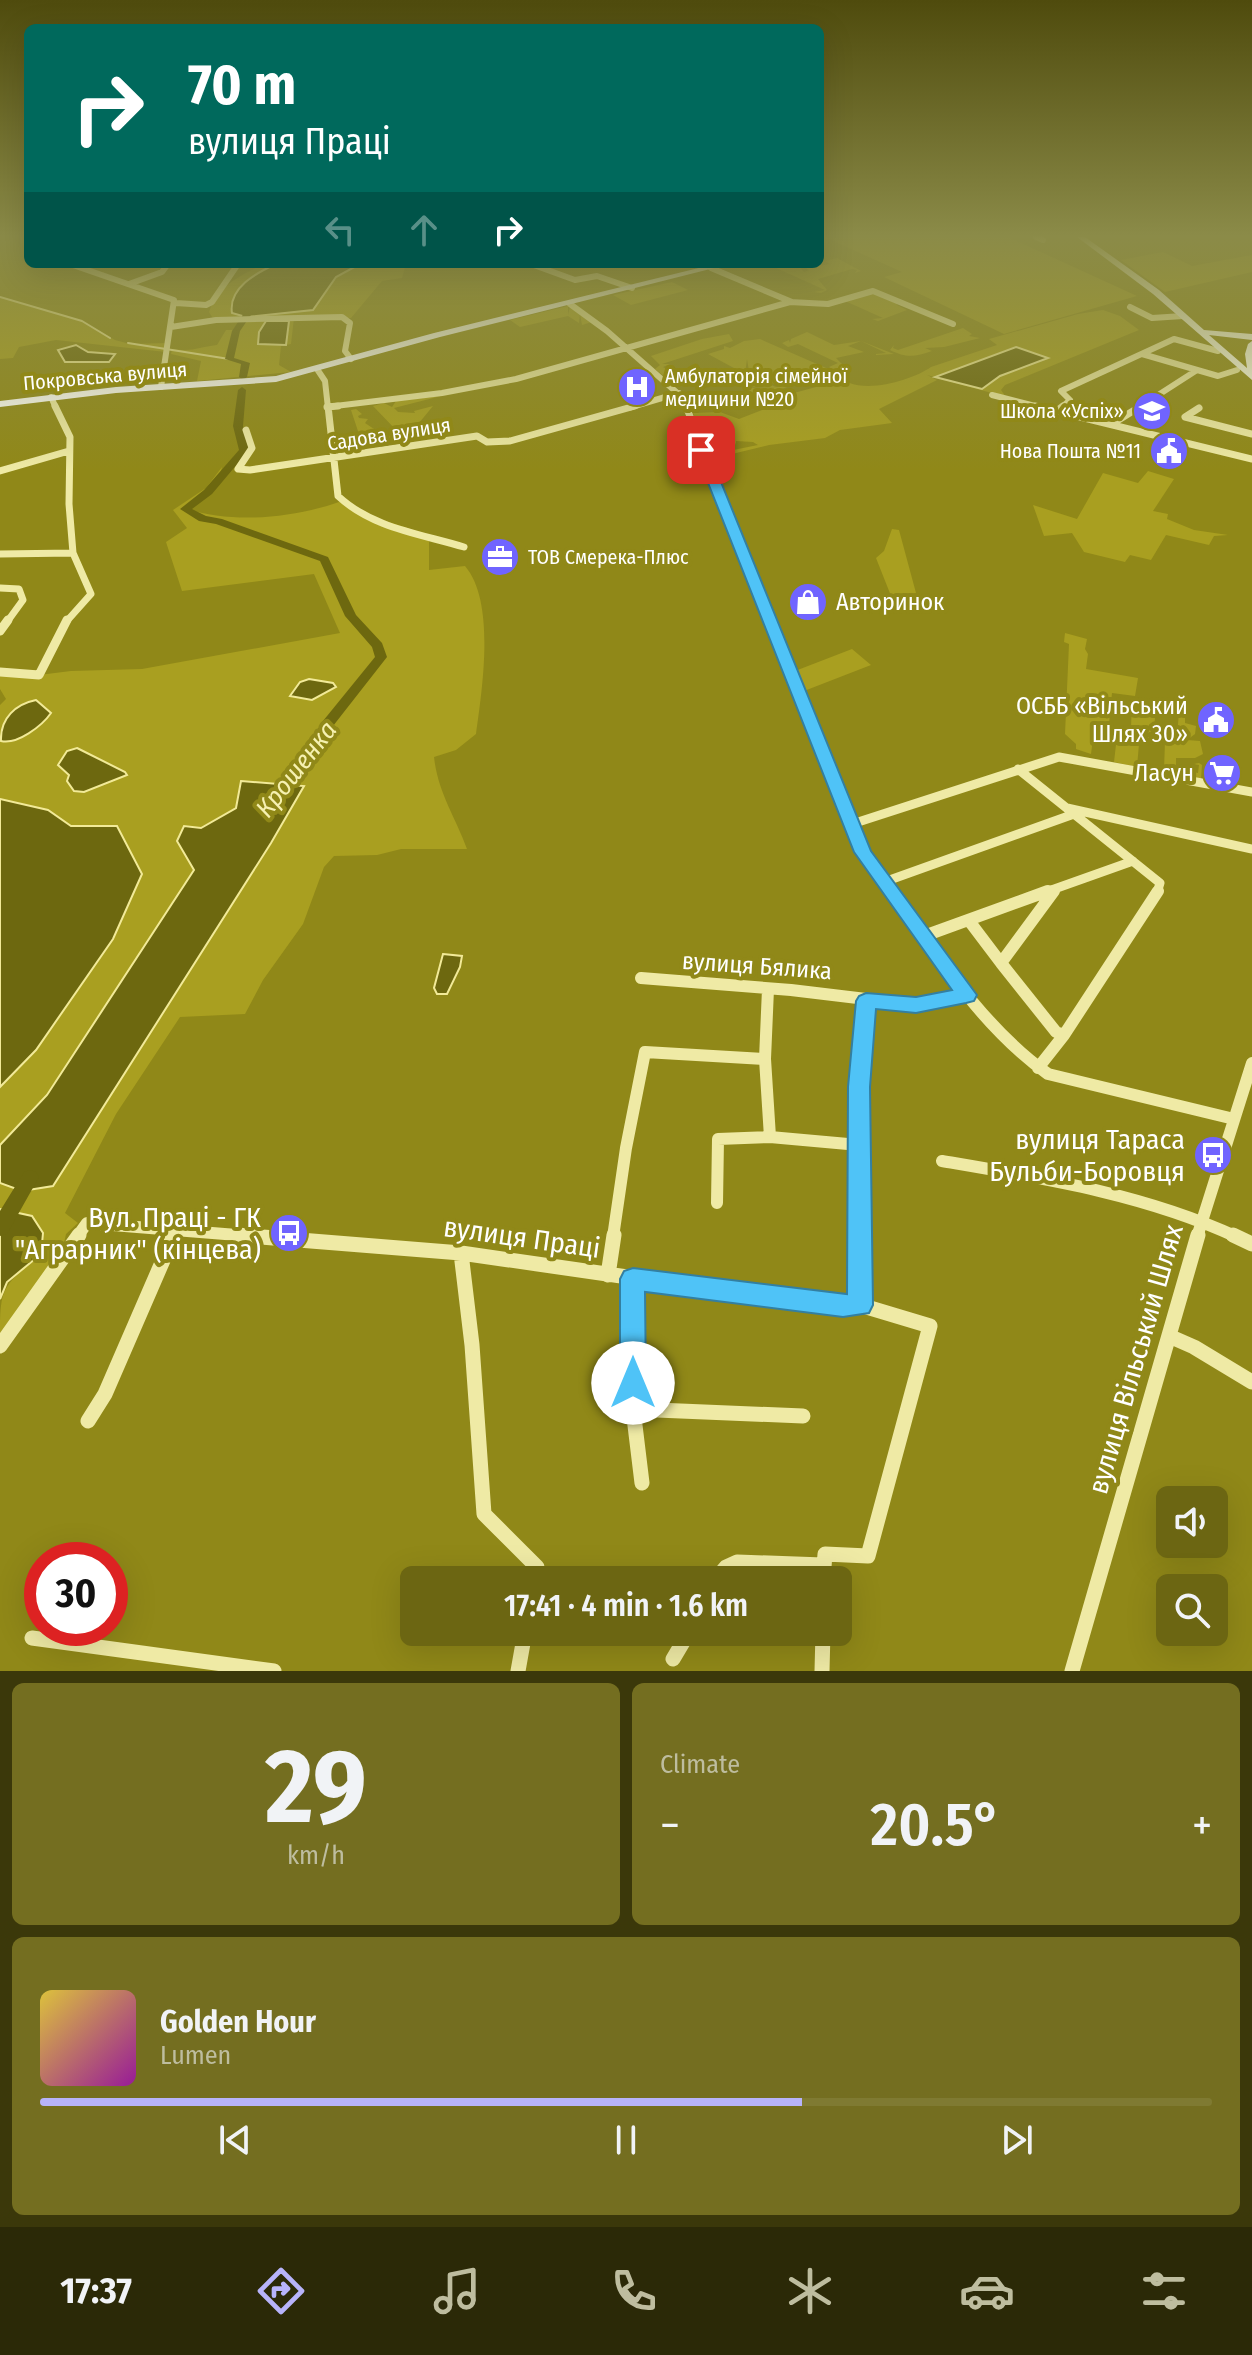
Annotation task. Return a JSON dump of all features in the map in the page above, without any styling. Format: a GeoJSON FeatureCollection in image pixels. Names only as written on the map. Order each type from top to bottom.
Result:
{"type":"FeatureCollection","features":[{"type":"Feature","properties":{"kind":"highway","name":"Покровська вулиця"},"geometry":{"type":"LineString","coordinates":[[0,404],[264,380],[523,315]]}},
{"type":"Feature","properties":{"kind":"main road"},"geometry":{"type":"LineString","coordinates":[[1183,316],[1252,384]]}},
{"type":"Feature","properties":{"kind":"main road"},"geometry":{"type":"LineString","coordinates":[[1201,332],[1252,337]]}},
{"type":"Feature","properties":{"kind":"main road"},"geometry":{"type":"LineString","coordinates":[[1201,332],[1206,333],[1252,374]]}},
{"type":"Feature","properties":{"kind":"main road"},"geometry":{"type":"LineString","coordinates":[[1252,344],[1249,354],[1252,374]]}},
{"type":"Feature","properties":{"kind":"street"},"geometry":{"type":"LineString","coordinates":[[161,387],[174,315]]}},
{"type":"Feature","properties":{"kind":"street"},"geometry":{"type":"LineString","coordinates":[[584,315],[679,393],[863,852],[966,995],[1038,1068],[1048,1074],[1234,1119]]}},
{"type":"Feature","properties":{"kind":"street"},"geometry":{"type":"LineString","coordinates":[[327,407],[442,393],[516,379],[747,315]]}},
{"type":"Feature","properties":{"kind":"street"},"geometry":{"type":"LineString","coordinates":[[931,315],[953,324]]}},
{"type":"Feature","properties":{"kind":"street"},"geometry":{"type":"LineString","coordinates":[[1146,315],[1152,318],[1183,316]]}},
{"type":"Feature","properties":{"kind":"street"},"geometry":{"type":"LineString","coordinates":[[171,327],[229,320],[348,319],[350,330],[345,351],[351,359]]}},
{"type":"Feature","properties":{"kind":"street"},"geometry":{"type":"LineString","coordinates":[[1058,410],[1070,400],[1061,391],[1106,368],[1177,339],[1218,351]]}},
{"type":"Feature","properties":{"kind":"street"},"geometry":{"type":"LineString","coordinates":[[1142,354],[1220,376],[1237,370]]}},
{"type":"Feature","properties":{"kind":"street"},"geometry":{"type":"LineString","coordinates":[[317,369],[325,381],[338,496],[352,510],[464,547]]}},
{"type":"Feature","properties":{"kind":"street"},"geometry":{"type":"LineString","coordinates":[[1112,424],[1197,370]]}},
{"type":"Feature","properties":{"kind":"street","name":"Садова вулиця"},"geometry":{"type":"LineString","coordinates":[[246,430],[252,448],[238,469],[250,470],[477,436],[487,442],[510,441],[679,393]]}},
{"type":"Feature","properties":{"kind":"street"},"geometry":{"type":"LineString","coordinates":[[992,395],[1252,459]]}},
{"type":"Feature","properties":{"kind":"street"},"geometry":{"type":"LineString","coordinates":[[0,672],[39,675],[67,620],[91,594],[73,553],[70,437],[51,397]]}},
{"type":"Feature","properties":{"kind":"street"},"geometry":{"type":"LineString","coordinates":[[1199,408],[1185,417],[1252,434]]}},
{"type":"Feature","properties":{"kind":"street"},"geometry":{"type":"LineString","coordinates":[[0,471],[69,451]]}},
{"type":"Feature","properties":{"kind":"street"},"geometry":{"type":"LineString","coordinates":[[0,554],[73,553]]}},
{"type":"Feature","properties":{"kind":"street"},"geometry":{"type":"LineString","coordinates":[[0,588],[19,589],[23,600],[0,631]]}},
{"type":"Feature","properties":{"kind":"street"},"geometry":{"type":"LineString","coordinates":[[852,824],[1045,759],[1065,757],[1252,792]]}},
{"type":"Feature","properties":{"kind":"street"},"geometry":{"type":"LineString","coordinates":[[1018,769],[1160,883],[1160,889],[1064,1035],[1038,1068]]}},
{"type":"Feature","properties":{"kind":"street"},"geometry":{"type":"LineString","coordinates":[[884,882],[1070,811],[1252,849]]}},
{"type":"Feature","properties":{"kind":"street"},"geometry":{"type":"LineString","coordinates":[[924,936],[1133,861]]}},
{"type":"Feature","properties":{"kind":"street"},"geometry":{"type":"LineString","coordinates":[[1001,963],[1055,890]]}},
{"type":"Feature","properties":{"kind":"street"},"geometry":{"type":"LineString","coordinates":[[970,922],[1056,1032],[1064,1035]]}},
{"type":"Feature","properties":{"kind":"street","name":"вулиця Бялика"},"geometry":{"type":"LineString","coordinates":[[641,978],[854,996],[866,1001],[916,1005],[966,995]]}},
{"type":"Feature","properties":{"kind":"street"},"geometry":{"type":"LineString","coordinates":[[768,989],[765,1059],[770,1137]]}},
{"type":"Feature","properties":{"kind":"street"},"geometry":{"type":"LineString","coordinates":[[860,1305],[859,1145],[866,1001]]}},
{"type":"Feature","properties":{"kind":"street"},"geometry":{"type":"LineString","coordinates":[[608,1275],[626,1148],[645,1052],[765,1059]]}},
{"type":"Feature","properties":{"kind":"street","name":"вулиця Вільський Шлях"},"geometry":{"type":"LineString","coordinates":[[1072,1671],[1202,1220],[1252,1063]]}},
{"type":"Feature","properties":{"kind":"street"},"geometry":{"type":"LineString","coordinates":[[717,1203],[718,1139],[770,1137],[859,1145]]}},
{"type":"Feature","properties":{"kind":"street"},"geometry":{"type":"LineString","coordinates":[[942,1161],[1066,1181],[1202,1220],[1252,1244]]}},
{"type":"Feature","properties":{"kind":"street","name":"вулиця Праці"},"geometry":{"type":"LineString","coordinates":[[0,1346],[87,1223],[461,1253],[633,1279],[860,1305],[930,1326],[893,1452],[868,1556],[825,1554],[824,1566]]}},
{"type":"Feature","properties":{"kind":"street"},"geometry":{"type":"LineString","coordinates":[[88,1421],[105,1394],[176,1230]]}},
{"type":"Feature","properties":{"kind":"street"},"geometry":{"type":"LineString","coordinates":[[461,1253],[472,1345],[484,1514],[536,1566]]}},
{"type":"Feature","properties":{"kind":"street"},"geometry":{"type":"LineString","coordinates":[[633,1279],[633,1409],[642,1483]]}},
{"type":"Feature","properties":{"kind":"street"},"geometry":{"type":"LineString","coordinates":[[1169,1336],[1194,1347],[1252,1382]]}},
{"type":"Feature","properties":{"kind":"street"},"geometry":{"type":"LineString","coordinates":[[633,1409],[803,1416]]}},
{"type":"Feature","properties":{"kind":"street"},"geometry":{"type":"LineString","coordinates":[[728,1566],[737,1562],[771,1566]]}},
{"type":"Feature","properties":{"kind":"street"},"geometry":{"type":"LineString","coordinates":[[91,1646],[274,1671]]}},
{"type":"Feature","properties":{"kind":"street"},"geometry":{"type":"LineString","coordinates":[[518,1671],[522,1646]]}},
{"type":"Feature","properties":{"kind":"street"},"geometry":{"type":"LineString","coordinates":[[673,1659],[681,1646]]}},
{"type":"Feature","properties":{"kind":"street"},"geometry":{"type":"LineString","coordinates":[[822,1671],[823,1646]]}},
{"type":"Feature","properties":{"kind":"shaded area"},"geometry":{"type":"Polygon","coordinates":[[[0,315],[61,315],[82,321],[115,340],[130,344],[168,343],[166,352],[56,340],[19,347],[13,358],[0,359],[0,315]]]}},
{"type":"Feature","properties":{"kind":"shaded area"},"geometry":{"type":"Polygon","coordinates":[[[211,315],[354,315],[351,318],[294,318],[291,344],[281,346],[279,365],[291,372],[197,381],[201,361],[171,354],[172,349],[191,350],[217,345],[226,330],[233,330],[241,319],[214,320],[211,315]]]}},
{"type":"Feature","properties":{"kind":"shaded area"},"geometry":{"type":"Polygon","coordinates":[[[531,315],[580,315],[579,323],[568,316],[520,327],[510,320],[531,315]]]}},
{"type":"Feature","properties":{"kind":"shaded area"},"geometry":{"type":"Polygon","coordinates":[[[580,315],[592,322],[582,325],[580,315]]]}},
{"type":"Feature","properties":{"kind":"shaded area"},"geometry":{"type":"Polygon","coordinates":[[[876,315],[894,315],[878,321],[872,319],[883,318],[876,315]]]}},
{"type":"Feature","properties":{"kind":"shaded area"},"geometry":{"type":"Polygon","coordinates":[[[964,315],[1071,315],[1004,334],[964,315]]]}},
{"type":"Feature","properties":{"kind":"shaded area"},"geometry":{"type":"Polygon","coordinates":[[[1075,315],[1117,315],[1139,330],[1005,385],[1001,390],[1006,397],[927,375],[937,380],[879,409],[892,423],[840,430],[825,438],[769,445],[728,455],[728,451],[758,445],[736,441],[736,445],[730,430],[715,434],[716,438],[706,434],[712,450],[708,451],[693,413],[720,412],[739,419],[767,408],[770,402],[783,412],[777,407],[779,397],[831,383],[829,378],[819,381],[813,378],[835,372],[855,385],[897,382],[997,345],[989,339],[1075,315]],[[1006,350],[936,377],[982,389],[999,376],[1006,350]]]}},
{"type":"Feature","properties":{"kind":"shaded area"},"geometry":{"type":"Polygon","coordinates":[[[266,321],[289,321],[286,345],[258,344],[259,332],[266,321]]]}},
{"type":"Feature","properties":{"kind":"shaded area"},"geometry":{"type":"Polygon","coordinates":[[[963,328],[972,334],[969,336],[980,338],[944,347],[925,348],[932,351],[915,355],[890,350],[894,345],[893,348],[898,350],[963,328]]]}},
{"type":"Feature","properties":{"kind":"shaded area"},"geometry":{"type":"Polygon","coordinates":[[[807,332],[834,345],[861,341],[848,346],[864,352],[836,358],[846,368],[836,371],[829,367],[838,363],[798,344],[788,347],[782,343],[789,340],[790,343],[791,339],[807,332]]]}},
{"type":"Feature","properties":{"kind":"shaded area"},"geometry":{"type":"Polygon","coordinates":[[[729,334],[733,341],[662,364],[670,364],[663,367],[678,376],[672,378],[676,380],[670,381],[655,369],[660,365],[651,356],[702,339],[729,334]]]}},
{"type":"Feature","properties":{"kind":"shaded area"},"geometry":{"type":"Polygon","coordinates":[[[760,339],[833,371],[770,393],[775,389],[756,394],[744,388],[780,387],[770,382],[766,383],[776,387],[745,387],[750,377],[747,359],[745,374],[708,354],[724,349],[724,346],[730,348],[744,341],[760,339]]]}},
{"type":"Feature","properties":{"kind":"shaded area"},"geometry":{"type":"Polygon","coordinates":[[[861,341],[894,354],[876,355],[886,353],[861,341]]]}},
{"type":"Feature","properties":{"kind":"shaded area"},"geometry":{"type":"Polygon","coordinates":[[[76,345],[88,352],[115,354],[109,362],[65,362],[58,350],[76,345]]]}},
{"type":"Feature","properties":{"kind":"shaded area"},"geometry":{"type":"Polygon","coordinates":[[[1016,347],[1048,358],[1000,376],[982,389],[935,377],[1016,347]]]}},
{"type":"Feature","properties":{"kind":"shaded area"},"geometry":{"type":"Polygon","coordinates":[[[441,396],[394,408],[398,412],[415,413],[433,406],[419,423],[403,427],[399,433],[373,406],[384,403],[392,407],[396,401],[441,396]]]}},
{"type":"Feature","properties":{"kind":"shaded area"},"geometry":{"type":"Polygon","coordinates":[[[356,409],[362,414],[359,418],[368,419],[365,423],[377,431],[372,433],[375,437],[386,437],[383,433],[390,436],[399,433],[404,436],[362,443],[351,410],[356,409]]]}},
{"type":"Feature","properties":{"kind":"shaded area"},"geometry":{"type":"Polygon","coordinates":[[[222,467],[213,486],[186,509],[205,514],[265,517],[304,512],[342,501],[352,510],[429,535],[429,570],[465,566],[475,582],[484,623],[483,671],[476,734],[456,750],[434,757],[443,793],[467,849],[401,849],[377,855],[334,856],[324,867],[303,924],[263,980],[245,1014],[180,1017],[116,1114],[65,1213],[78,1223],[66,1234],[63,1248],[0,1342],[5,1290],[17,1274],[41,1254],[32,1216],[0,1209],[0,1183],[22,1191],[53,1185],[271,843],[303,787],[242,781],[236,808],[177,841],[194,870],[47,1095],[0,1145],[0,1087],[36,1050],[117,826],[71,826],[48,810],[0,799],[0,705],[6,699],[0,689],[0,672],[39,675],[142,669],[340,633],[314,574],[182,591],[166,542],[187,528],[173,510],[206,488],[222,467]]]}},
{"type":"Feature","properties":{"kind":"shaded area"},"geometry":{"type":"Polygon","coordinates":[[[1148,471],[1174,479],[1153,511],[1168,514],[1167,519],[1194,530],[1228,535],[1214,536],[1209,545],[1166,535],[1151,560],[1130,555],[1125,562],[1084,552],[1072,533],[1044,536],[1033,505],[1077,519],[1103,473],[1138,483],[1148,471]]]}},
{"type":"Feature","properties":{"kind":"shaded area"},"geometry":{"type":"Polygon","coordinates":[[[892,529],[899,530],[916,593],[895,606],[876,558],[884,551],[892,529]]]}},
{"type":"Feature","properties":{"kind":"shaded area"},"geometry":{"type":"Polygon","coordinates":[[[1065,633],[1087,639],[1086,669],[1138,678],[1135,696],[1112,693],[1109,724],[1095,723],[1091,754],[1076,749],[1076,744],[1065,734],[1069,644],[1064,642],[1065,633]]]}},
{"type":"Feature","properties":{"kind":"shaded area"},"geometry":{"type":"Polygon","coordinates":[[[852,649],[871,665],[804,691],[795,671],[852,649]]]}},
{"type":"Feature","properties":{"kind":"shaded area"},"geometry":{"type":"Polygon","coordinates":[[[309,679],[333,683],[336,687],[312,700],[290,696],[300,682],[309,679]]]}},
{"type":"Feature","properties":{"kind":"shaded area"},"geometry":{"type":"Polygon","coordinates":[[[36,700],[51,713],[47,718],[21,737],[1,741],[3,725],[11,713],[36,700]]]}},
{"type":"Feature","properties":{"kind":"shaded area"},"geometry":{"type":"Polygon","coordinates":[[[1132,701],[1156,705],[1154,730],[1139,737],[1128,735],[1128,739],[1139,744],[1137,767],[1114,762],[1117,736],[1124,737],[1125,728],[1131,728],[1132,701]]]}},
{"type":"Feature","properties":{"kind":"shaded area"},"geometry":{"type":"Polygon","coordinates":[[[1168,707],[1185,710],[1185,723],[1196,726],[1195,734],[1187,740],[1200,741],[1203,754],[1195,758],[1176,758],[1176,768],[1198,773],[1199,765],[1194,764],[1199,763],[1202,765],[1201,779],[1164,771],[1165,741],[1150,738],[1149,742],[1144,742],[1145,737],[1160,737],[1151,734],[1164,731],[1164,736],[1177,738],[1179,711],[1168,707]]]}},
{"type":"Feature","properties":{"kind":"shaded area"},"geometry":{"type":"Polygon","coordinates":[[[77,748],[127,775],[84,792],[74,791],[67,781],[69,775],[58,765],[67,751],[77,748]]]}},
{"type":"Feature","properties":{"kind":"shaded area"},"geometry":{"type":"Polygon","coordinates":[[[241,781],[304,786],[53,1186],[22,1191],[0,1183],[0,1145],[47,1095],[194,870],[177,841],[184,826],[201,828],[236,808],[241,781]]]}},
{"type":"Feature","properties":{"kind":"shaded area"},"geometry":{"type":"Polygon","coordinates":[[[0,799],[48,810],[71,826],[117,826],[142,874],[113,939],[36,1050],[0,1087],[0,799]]]}},
{"type":"Feature","properties":{"kind":"shaded area"},"geometry":{"type":"Polygon","coordinates":[[[443,954],[462,956],[447,994],[437,994],[434,988],[443,954]]]}},
{"type":"Feature","properties":{"kind":"shaded area"},"geometry":{"type":"Polygon","coordinates":[[[0,1209],[32,1216],[43,1233],[41,1254],[7,1282],[0,1299],[0,1209]]]}},
{"type":"Feature","properties":{"kind":"waterway"},"geometry":{"type":"LineString","coordinates":[[61,315],[82,321],[110,338]]}},
{"type":"Feature","properties":{"kind":"waterway","name":"Крошенка"},"geometry":{"type":"LineString","coordinates":[[243,377],[246,363],[229,359],[236,331],[247,315]]}},
{"type":"Feature","properties":{"kind":"waterway"},"geometry":{"type":"LineString","coordinates":[[128,343],[229,359]]}},
{"type":"Feature","properties":{"kind":"waterway","name":"Крошенка"},"geometry":{"type":"LineString","coordinates":[[242,390],[238,426],[244,450],[208,492],[185,509],[203,519],[218,521],[324,559],[351,616],[378,646],[381,657],[328,724],[300,769],[273,795]]}},
{"type":"Feature","properties":{"kind":"waterway","name":"Крошенка"},"geometry":{"type":"LineString","coordinates":[[0,1228],[30,1177]]}},
{"type":"Feature","properties":{"kind":"place","name":"Амбулаторія сімейної медицини №20"},"geometry":{"type":"Point","coordinates":[637,387]}},
{"type":"Feature","properties":{"kind":"place","name":"Школа «Успіх»"},"geometry":{"type":"Point","coordinates":[1152,411]}},
{"type":"Feature","properties":{"kind":"place","name":"Нова Пошта №11"},"geometry":{"type":"Point","coordinates":[1169,451]}},
{"type":"Feature","properties":{"kind":"place","name":"ТОВ Смерека-Плюс"},"geometry":{"type":"Point","coordinates":[500,557]}},
{"type":"Feature","properties":{"kind":"place","name":"Авторинок"},"geometry":{"type":"Point","coordinates":[808,602]}},
{"type":"Feature","properties":{"kind":"place","name":"ОСББ «Вільський Шлях 30»"},"geometry":{"type":"Point","coordinates":[1216,720]}},
{"type":"Feature","properties":{"kind":"place","name":"Ласун"},"geometry":{"type":"Point","coordinates":[1222,773]}},
{"type":"Feature","properties":{"kind":"place","name":"вулиця Тараса Бульби-Боровця"},"geometry":{"type":"Point","coordinates":[1213,1155]}},
{"type":"Feature","properties":{"kind":"place","name":"Вул. Праці - ГК \"Аграрник\" (кінцева)"},"geometry":{"type":"Point","coordinates":[289,1233]}},
{"type":"Feature","properties":{"kind":"route"},"geometry":{"type":"LineString","coordinates":[[633,1383],[633,1279],[860,1305],[859,1087],[866,1001],[916,1005],[966,995],[863,852],[701,450]]}}]}
